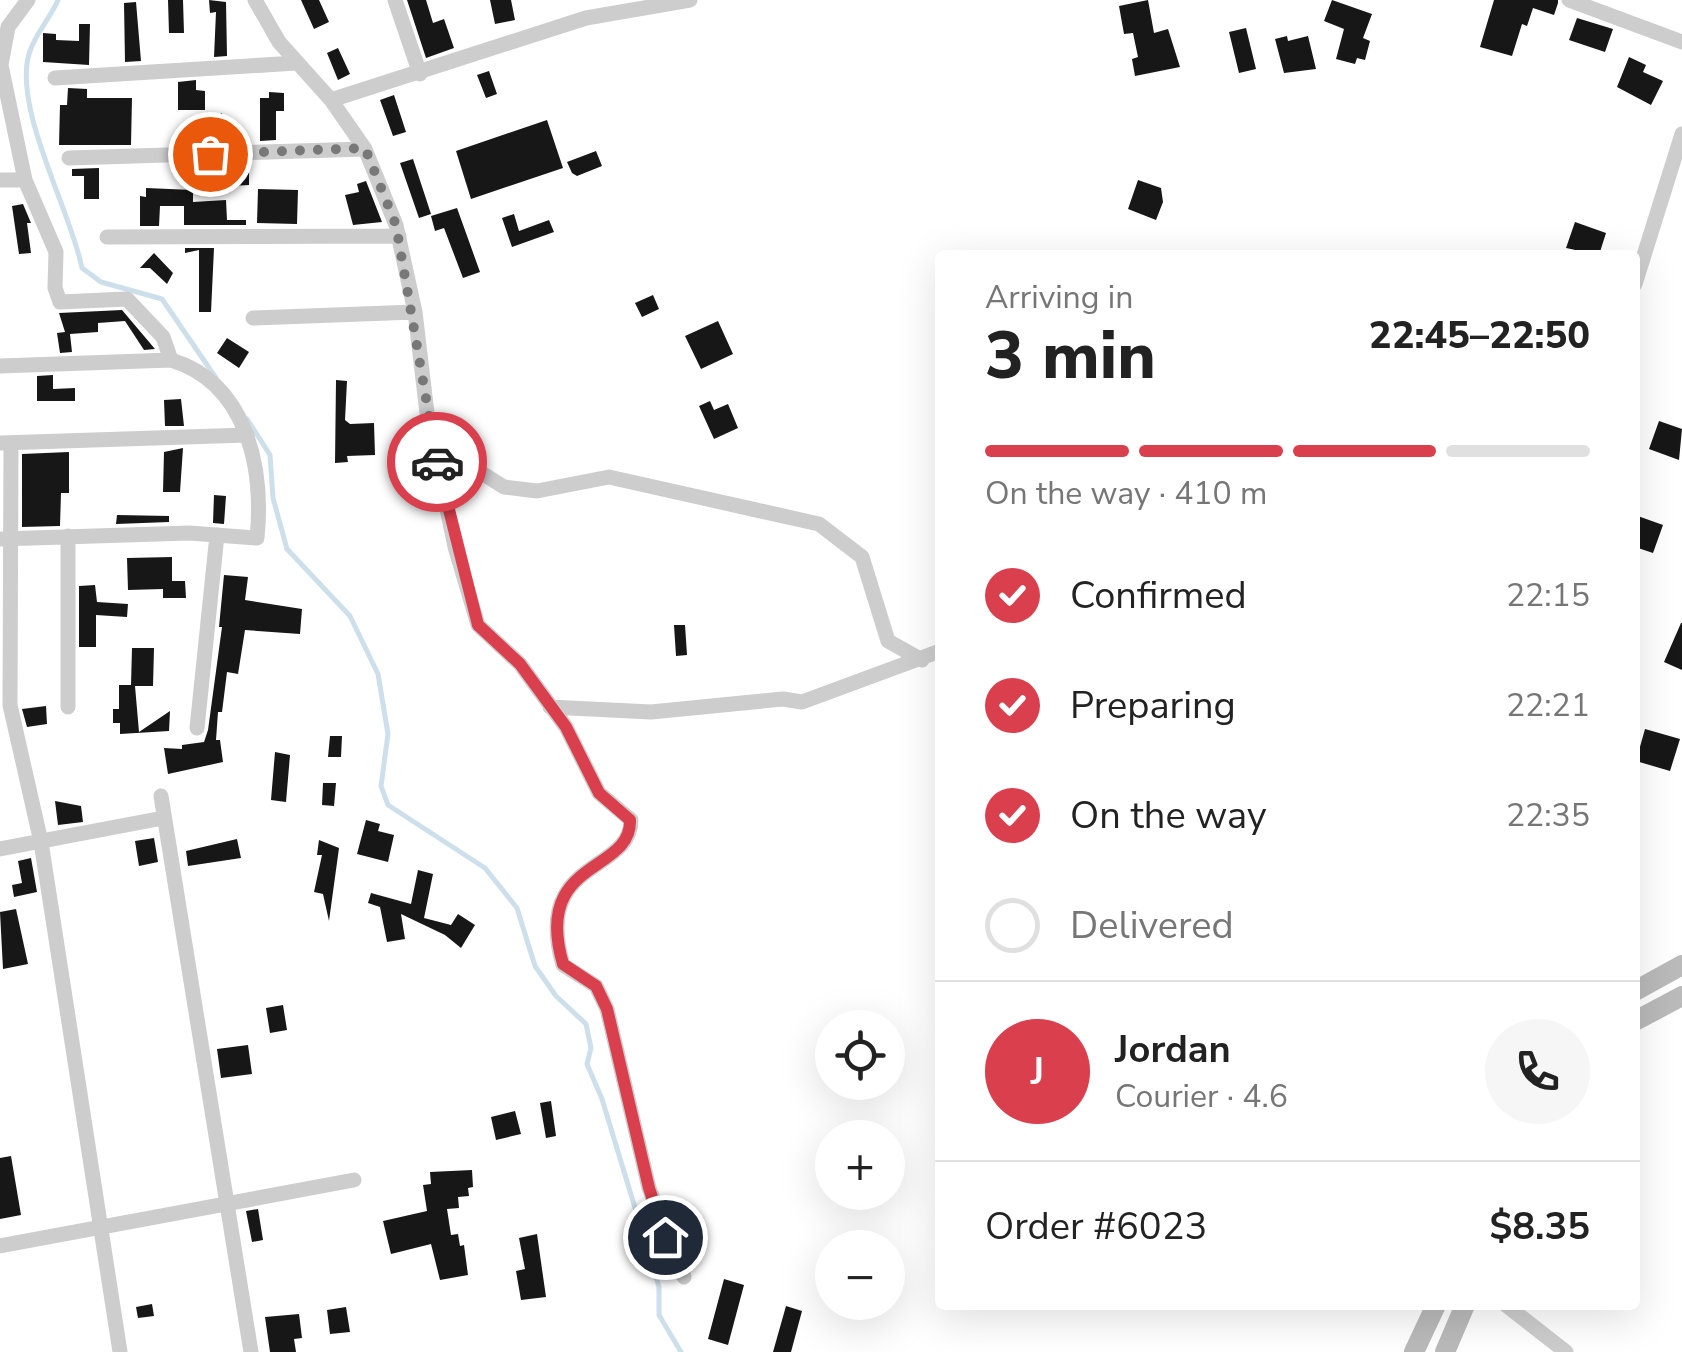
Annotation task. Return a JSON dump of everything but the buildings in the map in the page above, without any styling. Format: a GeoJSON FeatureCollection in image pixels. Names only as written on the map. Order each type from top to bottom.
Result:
{"type":"FeatureCollection","features":[{"type":"Feature","properties":{"kind":"street"},"geometry":{"type":"LineString","coordinates":[[28,0],[4,26],[1,66],[5,101],[25,180],[56,252],[60,302],[127,299],[162,337],[170,360]]}},
{"type":"Feature","properties":{"kind":"street"},"geometry":{"type":"LineString","coordinates":[[254,0],[296,63],[332,100],[365,148],[399,236],[415,312],[427,414],[455,546],[478,625],[520,664],[566,727],[599,793],[630,820],[631,833],[623,844],[573,878],[554,935],[563,964],[596,986],[607,1009],[649,1188],[684,1277]]}},
{"type":"Feature","properties":{"kind":"street"},"geometry":{"type":"LineString","coordinates":[[395,0],[420,74]]}},
{"type":"Feature","properties":{"kind":"street"},"geometry":{"type":"LineString","coordinates":[[582,0],[586,18]]}},
{"type":"Feature","properties":{"kind":"street"},"geometry":{"type":"LineString","coordinates":[[332,100],[586,18],[690,0]]}},
{"type":"Feature","properties":{"kind":"street"},"geometry":{"type":"LineString","coordinates":[[1569,0],[1682,42]]}},
{"type":"Feature","properties":{"kind":"street"},"geometry":{"type":"LineString","coordinates":[[55,78],[296,63]]}},
{"type":"Feature","properties":{"kind":"street"},"geometry":{"type":"LineString","coordinates":[[1640,268],[1682,134]]}},
{"type":"Feature","properties":{"kind":"street"},"geometry":{"type":"LineString","coordinates":[[69,158],[365,148]]}},
{"type":"Feature","properties":{"kind":"street"},"geometry":{"type":"LineString","coordinates":[[0,180],[25,180]]}},
{"type":"Feature","properties":{"kind":"street"},"geometry":{"type":"LineString","coordinates":[[108,237],[399,236]]}},
{"type":"Feature","properties":{"kind":"street"},"geometry":{"type":"LineString","coordinates":[[252,318],[415,312]]}},
{"type":"Feature","properties":{"kind":"street"},"geometry":{"type":"LineString","coordinates":[[0,366],[170,360],[190,366],[222,391],[247,435],[260,505],[257,538],[217,535],[4,539]]}},
{"type":"Feature","properties":{"kind":"street"},"geometry":{"type":"LineString","coordinates":[[427,414],[458,458],[504,487],[537,491],[610,476],[819,524],[862,556],[888,641],[922,660]]}},
{"type":"Feature","properties":{"kind":"street"},"geometry":{"type":"LineString","coordinates":[[120,1352],[42,842],[10,705],[5,443],[247,435]]}},
{"type":"Feature","properties":{"kind":"street"},"geometry":{"type":"LineString","coordinates":[[196,728],[217,535]]}},
{"type":"Feature","properties":{"kind":"street"},"geometry":{"type":"LineString","coordinates":[[68,536],[68,707]]}},
{"type":"Feature","properties":{"kind":"street"},"geometry":{"type":"LineString","coordinates":[[550,707],[650,712],[783,698],[802,702],[935,654]]}},
{"type":"Feature","properties":{"kind":"street"},"geometry":{"type":"LineString","coordinates":[[161,796],[251,1352]]}},
{"type":"Feature","properties":{"kind":"street"},"geometry":{"type":"LineString","coordinates":[[0,849],[163,818]]}},
{"type":"Feature","properties":{"kind":"street"},"geometry":{"type":"LineString","coordinates":[[1640,988],[1682,965]]}},
{"type":"Feature","properties":{"kind":"street"},"geometry":{"type":"LineString","coordinates":[[1640,1017],[1682,996]]}},
{"type":"Feature","properties":{"kind":"street"},"geometry":{"type":"LineString","coordinates":[[0,1246],[354,1180]]}},
{"type":"Feature","properties":{"kind":"street"},"geometry":{"type":"LineString","coordinates":[[1414,1352],[1434,1310]]}},
{"type":"Feature","properties":{"kind":"street"},"geometry":{"type":"LineString","coordinates":[[1445,1352],[1463,1310]]}},
{"type":"Feature","properties":{"kind":"street"},"geometry":{"type":"LineString","coordinates":[[1512,1310],[1566,1352]]}},
{"type":"Feature","properties":{"kind":"waterway"},"geometry":{"type":"LineString","coordinates":[[58,0],[31,47],[26,77],[36,131],[82,268],[101,282],[162,299],[216,378]]}},
{"type":"Feature","properties":{"kind":"waterway"},"geometry":{"type":"LineString","coordinates":[[247,419],[270,455],[273,498],[287,549],[350,616],[378,674],[388,734],[381,786],[388,805],[485,868],[517,908],[535,966],[556,996],[586,1024],[591,1048],[587,1064],[602,1099],[659,1287],[659,1315],[681,1352]]}},
{"type":"Feature","properties":{"kind":"way so far"},"geometry":{"type":"LineString","coordinates":[[210,154],[365,148],[396,225],[415,312],[437,462]]}},
{"type":"Feature","properties":{"kind":"route"},"geometry":{"type":"LineString","coordinates":[[437,462],[464,583],[478,625],[520,664],[566,727],[599,793],[630,820],[631,833],[614,854],[573,878],[554,935],[563,964],[596,986],[607,1009],[649,1188],[665,1237]]}}]}
